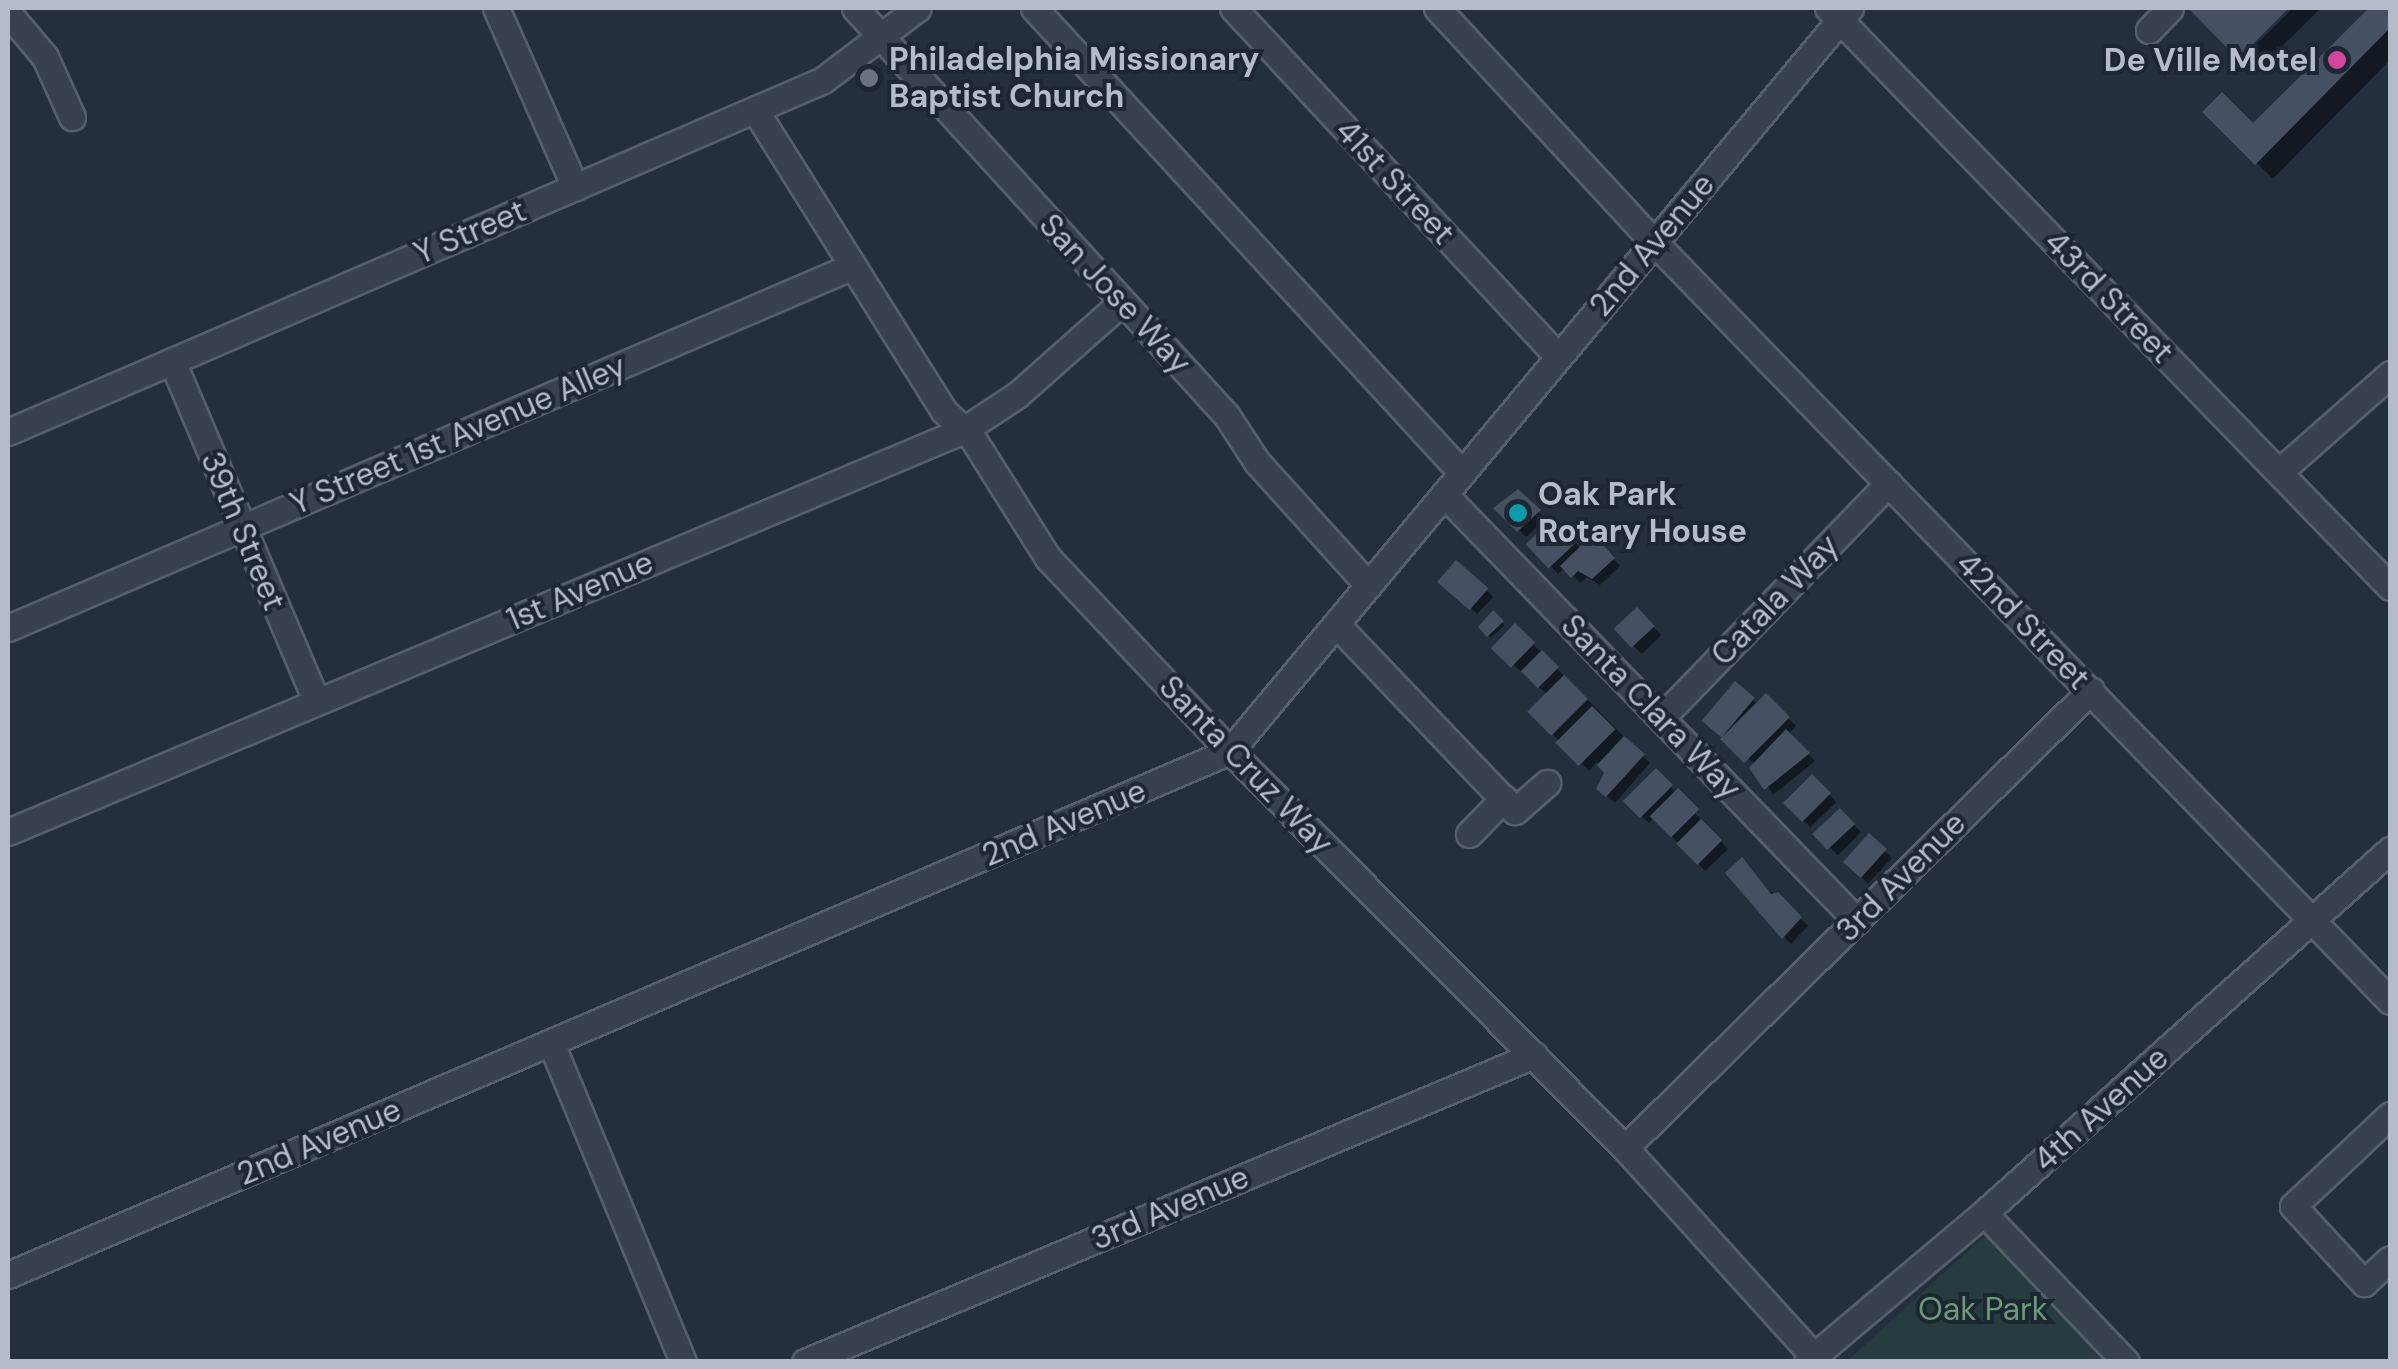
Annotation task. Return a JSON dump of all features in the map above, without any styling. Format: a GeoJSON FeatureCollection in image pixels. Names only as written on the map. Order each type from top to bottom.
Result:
{"type":"FeatureCollection","features":[{"type":"Feature","properties":{"kind":"street"},"geometry":{"type":"LineString","coordinates":[[496,8],[575,187]]}},
{"type":"Feature","properties":{"kind":"street","name":"San Jose Way"},"geometry":{"type":"LineString","coordinates":[[855,8],[880,41],[1122,302],[1368,585]]}},
{"type":"Feature","properties":{"kind":"street","name":"Y Street"},"geometry":{"type":"LineString","coordinates":[[8,432],[823,80],[880,41],[918,8]]}},
{"type":"Feature","properties":{"kind":"street"},"geometry":{"type":"LineString","coordinates":[[1034,8],[1462,473]]}},
{"type":"Feature","properties":{"kind":"street","name":"41st Street"},"geometry":{"type":"LineString","coordinates":[[1232,8],[1558,357]]}},
{"type":"Feature","properties":{"kind":"street","name":"42nd Street"},"geometry":{"type":"LineString","coordinates":[[1437,8],[1654,242],[2390,1001]]}},
{"type":"Feature","properties":{"kind":"street"},"geometry":{"type":"LineString","coordinates":[[2150,30],[2170,8]]}},
{"type":"Feature","properties":{"kind":"street","name":"2nd Avenue"},"geometry":{"type":"LineString","coordinates":[[8,1275],[1230,751],[1654,242],[1839,12]]}},
{"type":"Feature","properties":{"kind":"street","name":"43rd Street"},"geometry":{"type":"LineString","coordinates":[[1839,12],[2390,587]]}},
{"type":"Feature","properties":{"kind":"street"},"geometry":{"type":"LineString","coordinates":[[8,13],[45,58],[72,117]]}},
{"type":"Feature","properties":{"kind":"street","name":"Santa Cruz Way"},"geometry":{"type":"LineString","coordinates":[[755,110],[944,411],[964,430],[1048,558],[1230,751],[1625,1148],[1814,1360]]}},
{"type":"Feature","properties":{"kind":"street","name":"Y Street 1st Avenue Alley"},"geometry":{"type":"LineString","coordinates":[[8,628],[854,266]]}},
{"type":"Feature","properties":{"kind":"street","name":"1st Avenue"},"geometry":{"type":"LineString","coordinates":[[8,832],[964,430],[1017,395],[1122,302]]}},
{"type":"Feature","properties":{"kind":"street","name":"39th Street"},"geometry":{"type":"LineString","coordinates":[[172,361],[316,700]]}},
{"type":"Feature","properties":{"kind":"street"},"geometry":{"type":"LineString","coordinates":[[2278,472],[2390,374]]}},
{"type":"Feature","properties":{"kind":"street","name":"Catala Way"},"geometry":{"type":"LineString","coordinates":[[1661,718],[1889,483]]}},
{"type":"Feature","properties":{"kind":"street","name":"Santa Clara Way"},"geometry":{"type":"LineString","coordinates":[[1444,494],[1857,920]]}},
{"type":"Feature","properties":{"kind":"street"},"geometry":{"type":"LineString","coordinates":[[1336,624],[1515,811],[1547,783]]}},
{"type":"Feature","properties":{"kind":"street","name":"3rd Avenue"},"geometry":{"type":"LineString","coordinates":[[1625,1148],[2091,690]]}},
{"type":"Feature","properties":{"kind":"street"},"geometry":{"type":"LineString","coordinates":[[1469,834],[1504,798]]}},
{"type":"Feature","properties":{"kind":"street","name":"4th Avenue"},"geometry":{"type":"LineString","coordinates":[[1814,1360],[1984,1214],[2390,850]]}},
{"type":"Feature","properties":{"kind":"street"},"geometry":{"type":"LineString","coordinates":[[551,1043],[684,1362]]}},
{"type":"Feature","properties":{"kind":"street","name":"3rd Avenue"},"geometry":{"type":"LineString","coordinates":[[806,1362],[861,1351],[1534,1055]]}},
{"type":"Feature","properties":{"kind":"street"},"geometry":{"type":"LineString","coordinates":[[2390,1115],[2293,1206],[2364,1283],[2390,1259]]}},
{"type":"Feature","properties":{"kind":"street"},"geometry":{"type":"LineString","coordinates":[[1984,1214],[2126,1362]]}},
{"type":"Feature","properties":{"kind":"green space","name":"Oak Park"},"geometry":{"type":"Polygon","coordinates":[[[1987,1237],[2110,1362],[1846,1362],[1980,1240],[1987,1237]]]}},
{"type":"Feature","properties":{"kind":"building"},"geometry":{"type":"Polygon","coordinates":[[[2188,8],[2289,8],[2238,59],[2188,8]]]}},
{"type":"Feature","properties":{"kind":"building","name":"De Ville Motel"},"geometry":{"type":"Polygon","coordinates":[[[2369,8],[2390,8],[2390,28],[2255,165],[2202,112],[2222,92],[2253,123],[2369,8]]]}},
{"type":"Feature","properties":{"kind":"building","name":"Oak Park Rotary House"},"geometry":{"type":"Polygon","coordinates":[[[1518,489],[1541,510],[1517,532],[1493,508],[1518,489]]]}},
{"type":"Feature","properties":{"kind":"building"},"geometry":{"type":"Polygon","coordinates":[[[1555,517],[1578,541],[1548,568],[1526,544],[1555,517]]]}},
{"type":"Feature","properties":{"kind":"building"},"geometry":{"type":"Polygon","coordinates":[[[1593,534],[1615,558],[1592,579],[1578,571],[1571,578],[1560,566],[1593,534]]]}},
{"type":"Feature","properties":{"kind":"building"},"geometry":{"type":"Polygon","coordinates":[[[1456,560],[1488,588],[1469,610],[1437,582],[1456,560]]]}},
{"type":"Feature","properties":{"kind":"building"},"geometry":{"type":"Polygon","coordinates":[[[1637,607],[1655,626],[1631,648],[1614,629],[1637,607]]]}},
{"type":"Feature","properties":{"kind":"building"},"geometry":{"type":"Polygon","coordinates":[[[1493,610],[1504,621],[1487,637],[1478,627],[1493,610]]]}},
{"type":"Feature","properties":{"kind":"building"},"geometry":{"type":"Polygon","coordinates":[[[1515,623],[1535,642],[1511,668],[1491,648],[1515,623]]]}},
{"type":"Feature","properties":{"kind":"building"},"geometry":{"type":"Polygon","coordinates":[[[1542,650],[1559,667],[1538,688],[1521,671],[1542,650]]]}},
{"type":"Feature","properties":{"kind":"building"},"geometry":{"type":"Polygon","coordinates":[[[1564,675],[1588,699],[1551,736],[1527,712],[1564,675]]]}},
{"type":"Feature","properties":{"kind":"building"},"geometry":{"type":"Polygon","coordinates":[[[1735,681],[1755,698],[1721,738],[1702,721],[1735,681]]]}},
{"type":"Feature","properties":{"kind":"building"},"geometry":{"type":"Polygon","coordinates":[[[1766,693],[1790,717],[1744,763],[1720,739],[1766,693]]]}},
{"type":"Feature","properties":{"kind":"building"},"geometry":{"type":"Polygon","coordinates":[[[1592,706],[1615,729],[1579,766],[1555,743],[1592,706]]]}},
{"type":"Feature","properties":{"kind":"building"},"geometry":{"type":"Polygon","coordinates":[[[1786,729],[1810,753],[1764,790],[1749,768],[1786,729]]]}},
{"type":"Feature","properties":{"kind":"building"},"geometry":{"type":"Polygon","coordinates":[[[1624,736],[1645,754],[1606,797],[1596,789],[1604,773],[1597,765],[1624,736]]]}},
{"type":"Feature","properties":{"kind":"building"},"geometry":{"type":"Polygon","coordinates":[[[1656,768],[1673,785],[1640,818],[1623,801],[1656,768]]]}},
{"type":"Feature","properties":{"kind":"building"},"geometry":{"type":"Polygon","coordinates":[[[1812,774],[1831,793],[1802,822],[1783,803],[1812,774]]]}},
{"type":"Feature","properties":{"kind":"building"},"geometry":{"type":"Polygon","coordinates":[[[1678,788],[1699,809],[1671,837],[1650,816],[1678,788]]]}},
{"type":"Feature","properties":{"kind":"building"},"geometry":{"type":"Polygon","coordinates":[[[1840,808],[1855,824],[1827,850],[1812,834],[1840,808]]]}},
{"type":"Feature","properties":{"kind":"building"},"geometry":{"type":"Polygon","coordinates":[[[1701,819],[1722,840],[1697,865],[1676,844],[1701,819]]]}},
{"type":"Feature","properties":{"kind":"building"},"geometry":{"type":"Polygon","coordinates":[[[1869,833],[1887,849],[1861,878],[1843,862],[1869,833]]]}},
{"type":"Feature","properties":{"kind":"building"},"geometry":{"type":"Polygon","coordinates":[[[1742,857],[1771,894],[1778,892],[1802,917],[1782,939],[1725,873],[1742,857]]]}},
{"type":"Feature","properties":{"kind":"place","name":"De Ville Motel"},"geometry":{"type":"Point","coordinates":[2337,60]}},
{"type":"Feature","properties":{"kind":"place","name":"Philadelphia Missionary Baptist Church"},"geometry":{"type":"Point","coordinates":[869,78]}},
{"type":"Feature","properties":{"kind":"place","name":"Oak Park Rotary House"},"geometry":{"type":"Point","coordinates":[1518,513]}}]}
